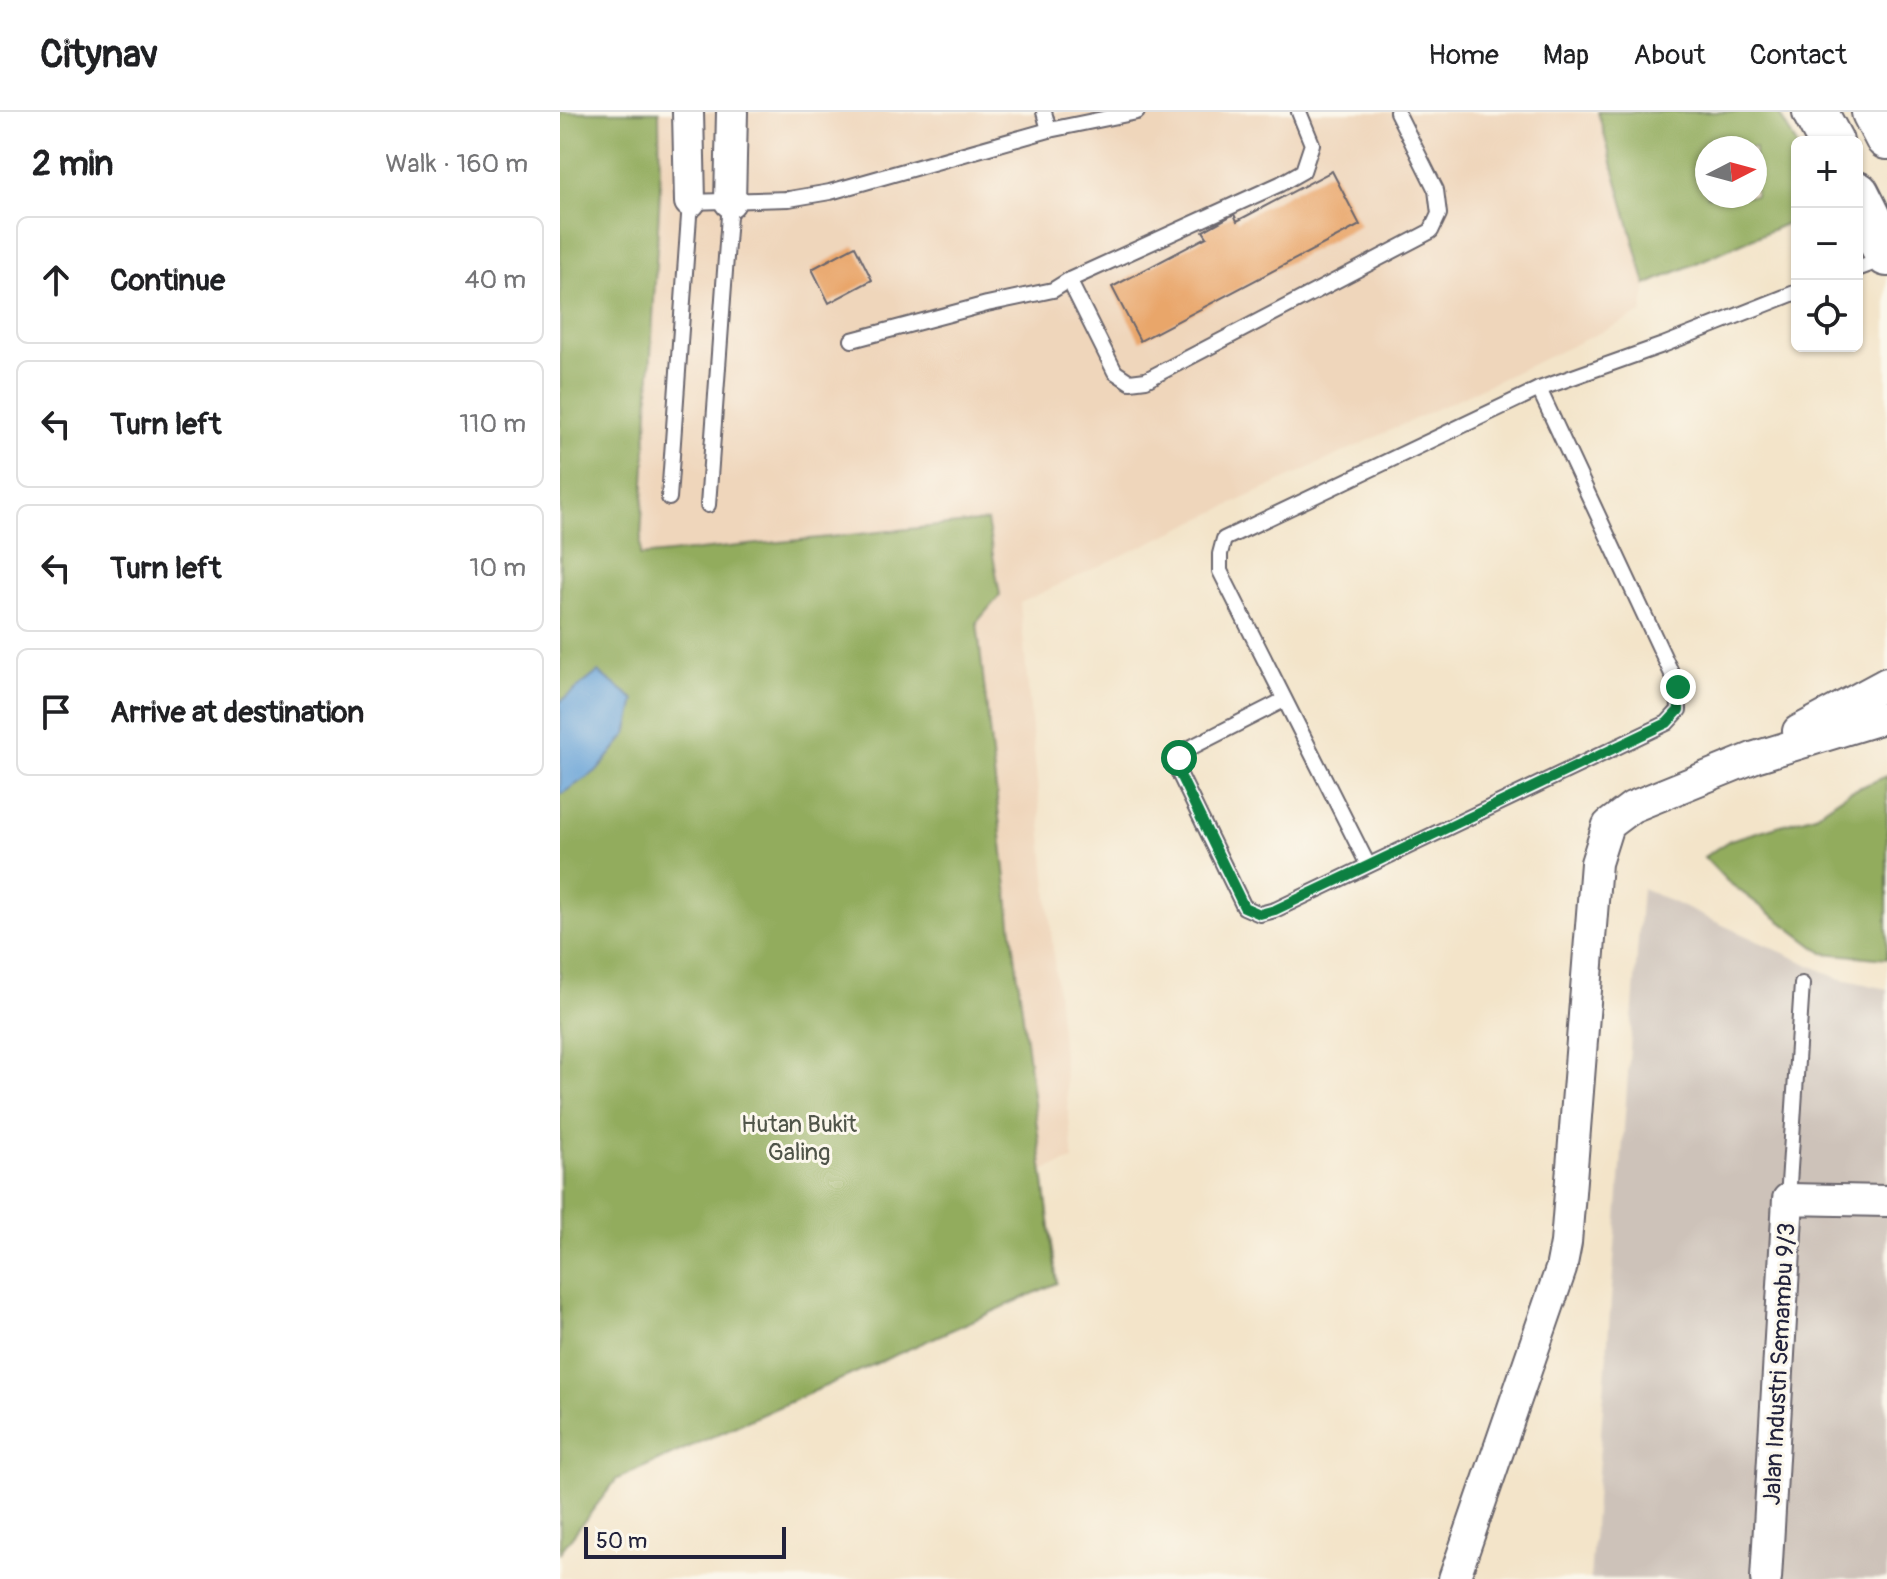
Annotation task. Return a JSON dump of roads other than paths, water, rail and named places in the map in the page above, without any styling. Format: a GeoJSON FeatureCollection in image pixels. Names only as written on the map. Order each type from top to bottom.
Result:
{"type":"FeatureCollection","features":[{"type":"Feature","properties":{"kind":"highway"},"geometry":{"type":"LineString","coordinates":[[1815,112],[1828,136]]}},
{"type":"Feature","properties":{"kind":"highway"},"geometry":{"type":"LineString","coordinates":[[1874,112],[1887,137]]}},
{"type":"Feature","properties":{"kind":"highway"},"geometry":{"type":"LineString","coordinates":[[1863,206],[1887,256]]}},
{"type":"Feature","properties":{"kind":"street"},"geometry":{"type":"LineString","coordinates":[[688,112],[690,202]]}},
{"type":"Feature","properties":{"kind":"street"},"geometry":{"type":"LineString","coordinates":[[730,202],[732,112]]}},
{"type":"Feature","properties":{"kind":"street"},"geometry":{"type":"LineString","coordinates":[[1755,757],[1852,699],[1887,683]]}},
{"type":"Feature","properties":{"kind":"street"},"geometry":{"type":"LineString","coordinates":[[1454,1579],[1561,1269],[1566,1243],[1596,863],[1608,825],[1632,807],[1755,757],[1887,717]]}},
{"type":"Feature","properties":{"kind":"street","name":"Jalan Industri Semambu 9/3"},"geometry":{"type":"LineString","coordinates":[[1766,1579],[1788,1199],[1887,1201]]}},
{"type":"Feature","properties":{"kind":"lane"},"geometry":{"type":"LineString","coordinates":[[1044,112],[1049,130]]}},
{"type":"Feature","properties":{"kind":"lane"},"geometry":{"type":"LineString","coordinates":[[669,498],[690,202],[789,199],[830,192],[1049,130],[1137,112]]}},
{"type":"Feature","properties":{"kind":"lane"},"geometry":{"type":"LineString","coordinates":[[852,340],[1053,290],[1303,171],[1312,144],[1299,112]]}},
{"type":"Feature","properties":{"kind":"lane"},"geometry":{"type":"LineString","coordinates":[[1069,280],[1115,372],[1130,382],[1146,380],[1431,231],[1439,214],[1436,190],[1397,112]]}},
{"type":"Feature","properties":{"kind":"lane"},"geometry":{"type":"LineString","coordinates":[[708,505],[730,202]]}},
{"type":"Feature","properties":{"kind":"lane"},"geometry":{"type":"LineString","coordinates":[[1863,266],[1887,256]]}},
{"type":"Feature","properties":{"kind":"lane"},"geometry":{"type":"LineString","coordinates":[[1368,865],[1220,571],[1224,539],[1539,389],[1791,294]]}},
{"type":"Feature","properties":{"kind":"lane"},"geometry":{"type":"LineString","coordinates":[[1284,700],[1182,752],[1177,769],[1244,907],[1260,914],[1275,910],[1667,723],[1679,710],[1678,687],[1539,389]]}},
{"type":"Feature","properties":{"kind":"lane"},"geometry":{"type":"LineString","coordinates":[[1788,1199],[1802,984]]}},
{"type":"Feature","properties":{"kind":"water"},"geometry":{"type":"Polygon","coordinates":[[[598,672],[635,700],[627,734],[598,770],[560,795],[560,702],[598,672]]]}},
{"type":"Feature","properties":{"kind":"park label","name":"Hutan Bukit Galing"},"geometry":{"type":"Point","coordinates":[799,1138]}}]}
